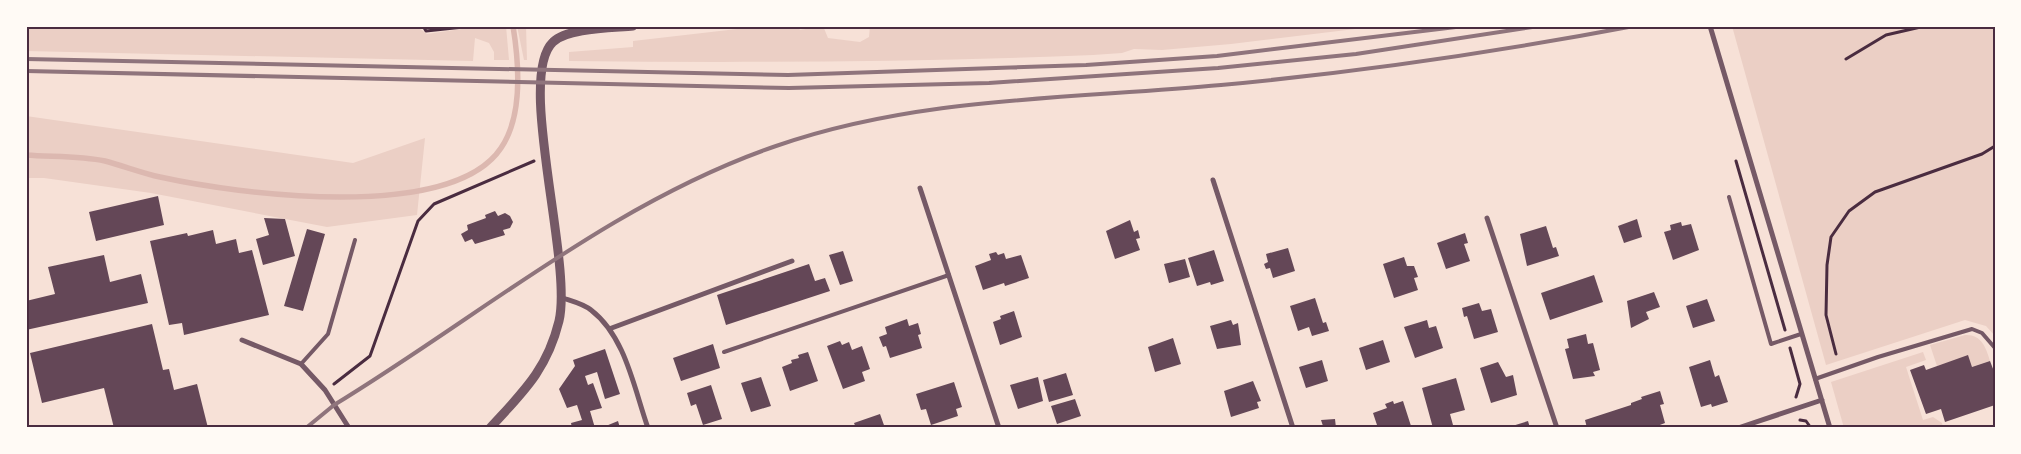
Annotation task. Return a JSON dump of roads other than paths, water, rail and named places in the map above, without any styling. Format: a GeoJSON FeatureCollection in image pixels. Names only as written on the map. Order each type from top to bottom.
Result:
{"type":"FeatureCollection","features":[{"type":"Feature","properties":{"kind":"street"},"geometry":{"type":"LineString","coordinates":[[490,428],[533,382],[554,339],[563,298],[541,103],[541,65],[545,51],[554,40],[566,34],[633,26]]}},
{"type":"Feature","properties":{"kind":"street"},"geometry":{"type":"LineString","coordinates":[[1710,26],[1830,428]]}},
{"type":"Feature","properties":{"kind":"street"},"geometry":{"type":"LineString","coordinates":[[1213,180],[1292,428]]}},
{"type":"Feature","properties":{"kind":"street"},"geometry":{"type":"LineString","coordinates":[[920,188],[999,428]]}},
{"type":"Feature","properties":{"kind":"street"},"geometry":{"type":"LineString","coordinates":[[1487,218],[1557,428]]}},
{"type":"Feature","properties":{"kind":"street"},"geometry":{"type":"LineString","coordinates":[[609,328],[792,261]]}},
{"type":"Feature","properties":{"kind":"street"},"geometry":{"type":"LineString","coordinates":[[563,298],[591,310],[609,328],[621,349],[648,428]]}},
{"type":"Feature","properties":{"kind":"street"},"geometry":{"type":"LineString","coordinates":[[242,340],[301,364],[325,390],[349,428]]}},
{"type":"Feature","properties":{"kind":"street"},"geometry":{"type":"LineString","coordinates":[[1738,428],[1822,400]]}},
{"type":"Feature","properties":{"kind":"lane"},"geometry":{"type":"LineString","coordinates":[[1728,197],[1771,344],[1801,334]]}},
{"type":"Feature","properties":{"kind":"lane"},"geometry":{"type":"LineString","coordinates":[[301,364],[328,334],[355,240]]}},
{"type":"Feature","properties":{"kind":"lane"},"geometry":{"type":"LineString","coordinates":[[724,352],[949,275]]}},
{"type":"Feature","properties":{"kind":"lane"},"geometry":{"type":"LineString","coordinates":[[1815,379],[1965,331],[1972,330],[1982,333],[1995,348]]}},
{"type":"Feature","properties":{"kind":"waterway"},"geometry":{"type":"LineString","coordinates":[[26,155],[95,159],[195,184],[289,195],[341,197],[391,195],[437,187],[475,171],[501,148],[508,135],[516,105],[518,72],[513,26]]}},
{"type":"Feature","properties":{"kind":"railway"},"geometry":{"type":"LineString","coordinates":[[26,59],[788,75],[1086,65],[1217,56],[1464,26]]}},
{"type":"Feature","properties":{"kind":"railway"},"geometry":{"type":"LineString","coordinates":[[26,71],[789,88],[989,83],[1218,68],[1356,54],[1539,26]]}},
{"type":"Feature","properties":{"kind":"railway"},"geometry":{"type":"LineString","coordinates":[[306,428],[334,405],[603,229],[659,198],[716,170],[776,146],[830,130],[885,117],[940,108],[1052,97],[1165,90],[1273,80],[1480,53],[1634,26]]}}]}
